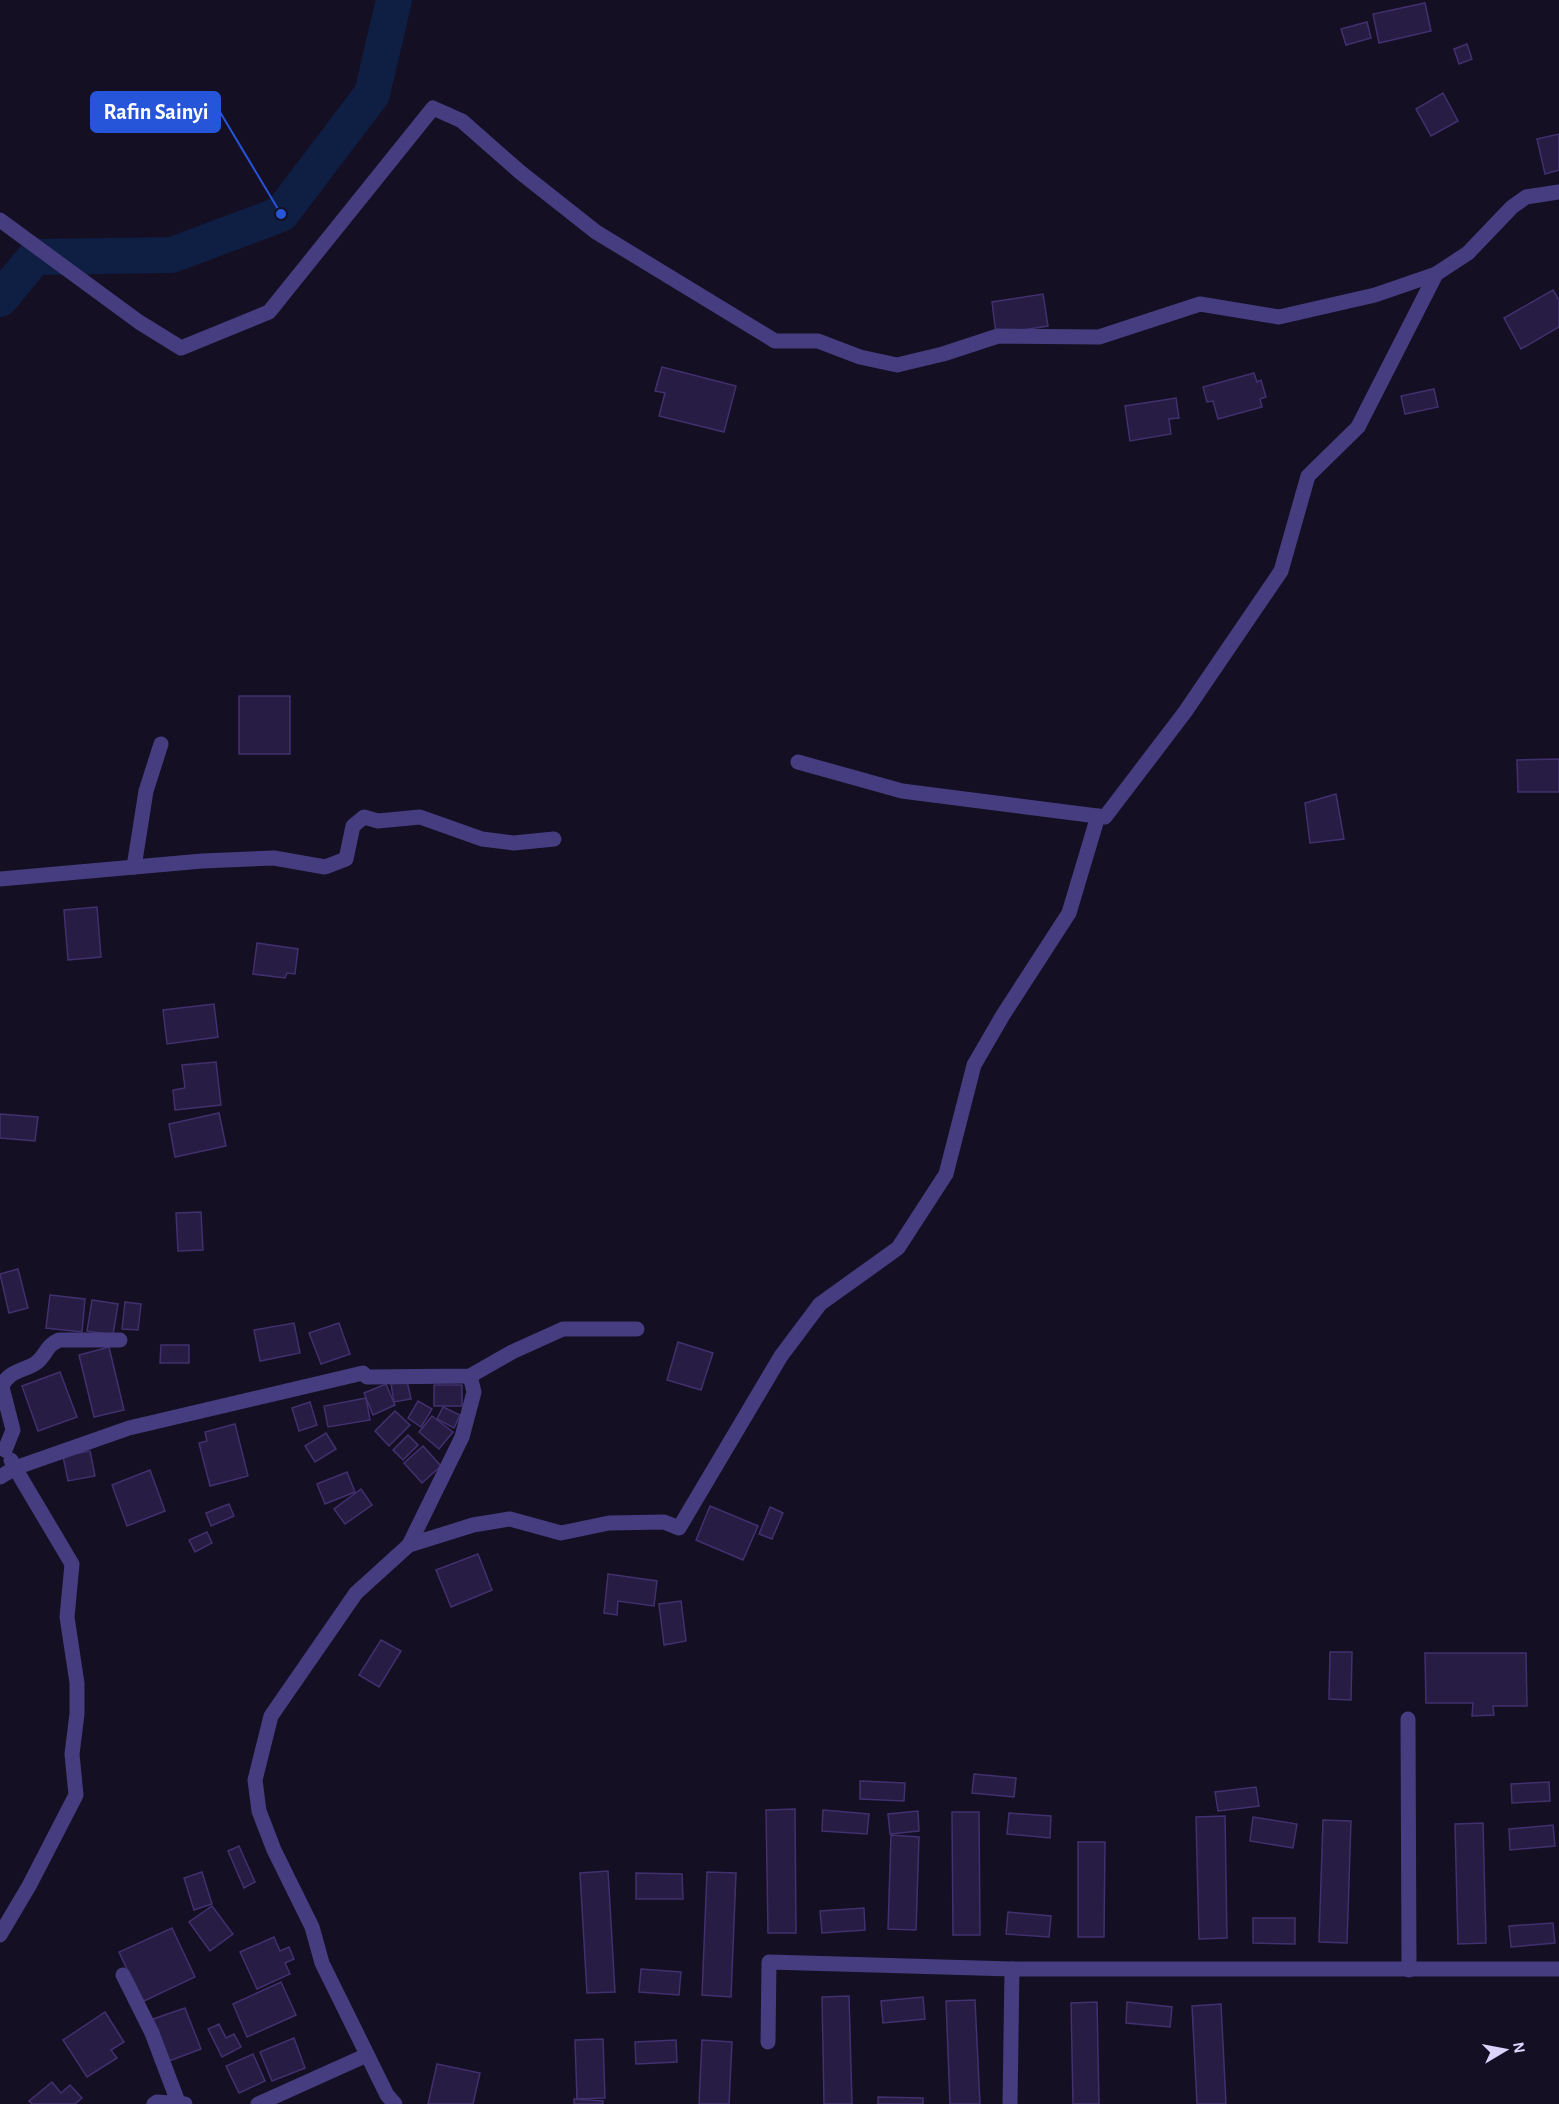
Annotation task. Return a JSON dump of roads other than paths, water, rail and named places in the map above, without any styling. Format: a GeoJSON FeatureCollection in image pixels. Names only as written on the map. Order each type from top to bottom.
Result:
{"type":"FeatureCollection","features":[{"type":"Feature","properties":{"kind":"street"},"geometry":{"type":"LineString","coordinates":[[0,220],[139,322],[181,348],[268,312],[433,108],[462,121],[520,172],[596,232],[775,341],[818,341],[860,357],[897,365],[943,354],[998,336],[1099,337],[1200,304],[1278,317],[1375,295],[1436,274],[1468,253],[1512,207],[1526,197],[1559,192]]}},
{"type":"Feature","properties":{"kind":"street"},"geometry":{"type":"LineString","coordinates":[[798,762],[902,790],[1105,817],[1185,712],[1281,571],[1308,476],[1358,427],[1436,274]]}},
{"type":"Feature","properties":{"kind":"street"},"geometry":{"type":"LineString","coordinates":[[134,867],[146,791],[160,744]]}},
{"type":"Feature","properties":{"kind":"street"},"geometry":{"type":"LineString","coordinates":[[409,1545],[473,1525],[510,1519],[561,1533],[609,1523],[664,1522],[679,1528],[781,1356],[820,1304],[898,1248],[946,1174],[956,1127],[974,1065],[1069,914],[1098,816]]}},
{"type":"Feature","properties":{"kind":"street"},"geometry":{"type":"LineString","coordinates":[[0,879],[202,861],[274,858],[325,867],[346,859],[353,826],[364,817],[378,821],[420,818],[482,839],[514,843],[554,839]]}},
{"type":"Feature","properties":{"kind":"street"},"geometry":{"type":"LineString","coordinates":[[0,1477],[15,1468],[129,1428],[363,1373],[367,1377],[470,1376],[512,1352],[563,1329],[637,1329]]}},
{"type":"Feature","properties":{"kind":"street"},"geometry":{"type":"LineString","coordinates":[[0,1935],[29,1886],[76,1795],[72,1754],[77,1714],[77,1683],[67,1617],[72,1564],[3,1446],[13,1430],[2,1387],[10,1375],[33,1365],[42,1358],[50,1343],[59,1340],[120,1340]]}},
{"type":"Feature","properties":{"kind":"street"},"geometry":{"type":"LineString","coordinates":[[394,2104],[387,2095],[322,1964],[312,1927],[274,1850],[259,1811],[255,1780],[271,1716],[356,1593],[409,1545],[462,1437],[474,1392],[470,1376]]}},
{"type":"Feature","properties":{"kind":"street"},"geometry":{"type":"LineString","coordinates":[[1408,1719],[1409,1970]]}},
{"type":"Feature","properties":{"kind":"street"},"geometry":{"type":"LineString","coordinates":[[768,2042],[769,1962],[1012,1969],[1559,1969]]}},
{"type":"Feature","properties":{"kind":"street"},"geometry":{"type":"LineString","coordinates":[[1010,2104],[1012,1969]]}},
{"type":"Feature","properties":{"kind":"street"},"geometry":{"type":"LineString","coordinates":[[123,1975],[152,2033],[182,2103],[158,2102],[154,2104]]}},
{"type":"Feature","properties":{"kind":"street"},"geometry":{"type":"LineString","coordinates":[[258,2104],[367,2055]]}},
{"type":"Feature","properties":{"kind":"waterway"},"geometry":{"type":"LineString","coordinates":[[0,299],[35,257],[172,255],[281,214],[372,94],[394,0]]}},
{"type":"Feature","properties":{"kind":"place","name":"Rafin Sainyi"},"geometry":{"type":"Point","coordinates":[281,214]}}]}
